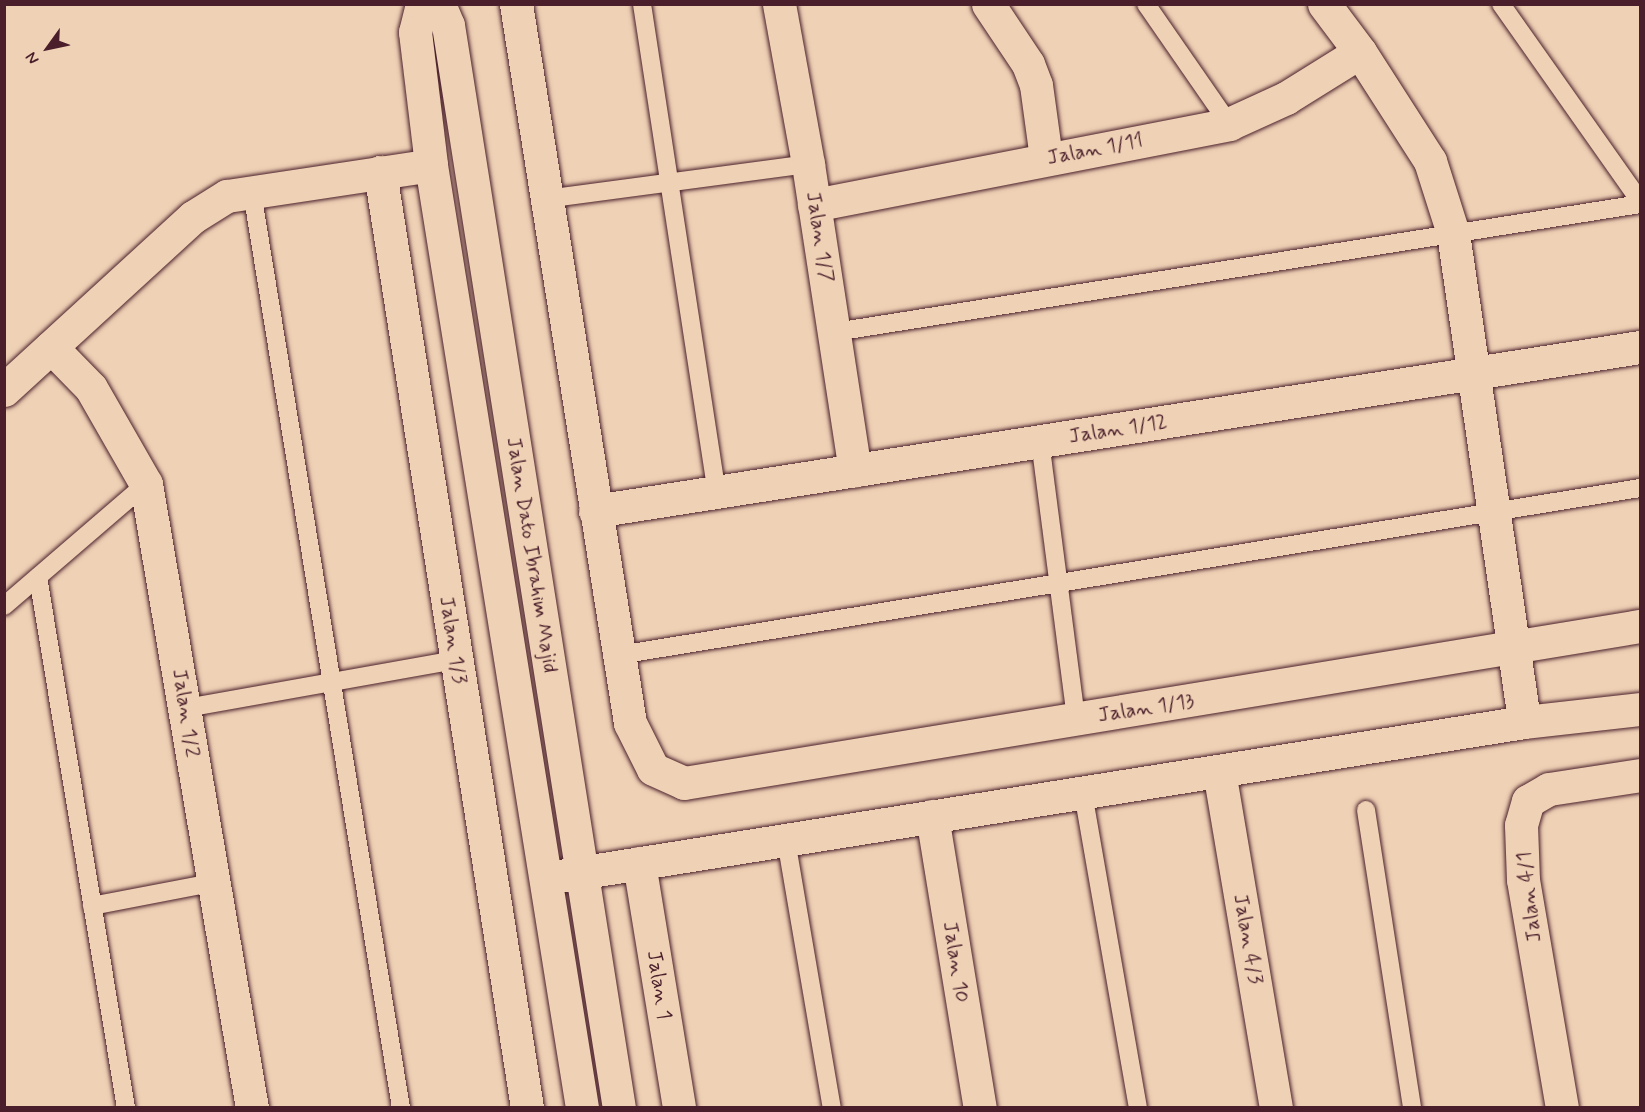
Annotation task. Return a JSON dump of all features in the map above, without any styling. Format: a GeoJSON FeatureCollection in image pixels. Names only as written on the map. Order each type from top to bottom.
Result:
{"type":"FeatureCollection","features":[{"type":"Feature","properties":{"kind":"street","name":"Jalan Dato Ibrahim Majid"},"geometry":{"type":"LineString","coordinates":[[422,4],[415,32],[431,165],[582,1107]]}},
{"type":"Feature","properties":{"kind":"street","name":"Jalan Dato Ibrahim Majid"},"geometry":{"type":"LineString","coordinates":[[439,4],[448,26],[619,1107]]}},
{"type":"Feature","properties":{"kind":"street"},"geometry":{"type":"LineString","coordinates":[[516,4],[619,655]]}},
{"type":"Feature","properties":{"kind":"street","name":"Jalan 1/7"},"geometry":{"type":"LineString","coordinates":[[780,4],[808,164],[855,470]]}},
{"type":"Feature","properties":{"kind":"street"},"geometry":{"type":"LineString","coordinates":[[988,4],[1028,64],[1035,85],[1046,158]]}},
{"type":"Feature","properties":{"kind":"street"},"geometry":{"type":"LineString","coordinates":[[1324,4],[1360,52],[1430,161],[1453,233],[1524,722]]}},
{"type":"Feature","properties":{"kind":"street","name":"Jalan 1/11"},"geometry":{"type":"LineString","coordinates":[[814,206],[1046,158],[1229,124],[1286,99],[1360,52]]}},
{"type":"Feature","properties":{"kind":"street"},"geometry":{"type":"LineString","coordinates":[[4,390],[193,217],[227,196],[431,165]]}},
{"type":"Feature","properties":{"kind":"street","name":"Jalan 1/3"},"geometry":{"type":"LineString","coordinates":[[380,172],[527,1107]]}},
{"type":"Feature","properties":{"kind":"street","name":"Jalan 1/2"},"geometry":{"type":"LineString","coordinates":[[51,347],[91,388],[146,484],[186,708],[212,883],[252,1107]]}},
{"type":"Feature","properties":{"kind":"street","name":"Jalan 1/12"},"geometry":{"type":"LineString","coordinates":[[595,511],[1641,347]]}},
{"type":"Feature","properties":{"kind":"street","name":"Jalan 1/13"},"geometry":{"type":"LineString","coordinates":[[619,655],[630,723],[653,770],[684,783],[1512,649],[1641,626]]}},
{"type":"Feature","properties":{"kind":"street"},"geometry":{"type":"LineString","coordinates":[[547,878],[1524,722],[1641,709]]}},
{"type":"Feature","properties":{"kind":"street","name":"Jalan 4/3"},"geometry":{"type":"LineString","coordinates":[[1219,771],[1276,1107]]}},
{"type":"Feature","properties":{"kind":"street","name":"Jalan 4/1"},"geometry":{"type":"LineString","coordinates":[[1562,1107],[1523,880],[1521,825],[1528,801],[1549,789],[1641,775]]}},
{"type":"Feature","properties":{"kind":"street","name":"Jalan 10"},"geometry":{"type":"LineString","coordinates":[[932,816],[980,1107]]}},
{"type":"Feature","properties":{"kind":"street","name":"Jalan 1"},"geometry":{"type":"LineString","coordinates":[[639,863],[679,1107]]}},
{"type":"Feature","properties":{"kind":"lane"},"geometry":{"type":"LineString","coordinates":[[642,4],[717,492]]}},
{"type":"Feature","properties":{"kind":"lane"},"geometry":{"type":"LineString","coordinates":[[1146,4],[1229,124]]}},
{"type":"Feature","properties":{"kind":"lane"},"geometry":{"type":"LineString","coordinates":[[835,332],[1641,202],[1501,4]]}},
{"type":"Feature","properties":{"kind":"lane"},"geometry":{"type":"LineString","coordinates":[[546,199],[808,164]]}},
{"type":"Feature","properties":{"kind":"lane"},"geometry":{"type":"LineString","coordinates":[[252,192],[401,1107]]}},
{"type":"Feature","properties":{"kind":"lane"},"geometry":{"type":"LineString","coordinates":[[1040,441],[1076,719]]}},
{"type":"Feature","properties":{"kind":"lane"},"geometry":{"type":"LineString","coordinates":[[4,606],[146,484]]}},
{"type":"Feature","properties":{"kind":"lane"},"geometry":{"type":"LineString","coordinates":[[619,655],[1641,488]]}},
{"type":"Feature","properties":{"kind":"lane"},"geometry":{"type":"LineString","coordinates":[[38,577],[126,1107]]}},
{"type":"Feature","properties":{"kind":"lane"},"geometry":{"type":"LineString","coordinates":[[186,708],[456,660]]}},
{"type":"Feature","properties":{"kind":"lane"},"geometry":{"type":"LineString","coordinates":[[1083,793],[1138,1107]]}},
{"type":"Feature","properties":{"kind":"lane"},"geometry":{"type":"LineString","coordinates":[[1366,810],[1412,1107]]}},
{"type":"Feature","properties":{"kind":"lane"},"geometry":{"type":"LineString","coordinates":[[786,840],[832,1107]]}},
{"type":"Feature","properties":{"kind":"lane"},"geometry":{"type":"LineString","coordinates":[[92,906],[212,883]]}}]}
